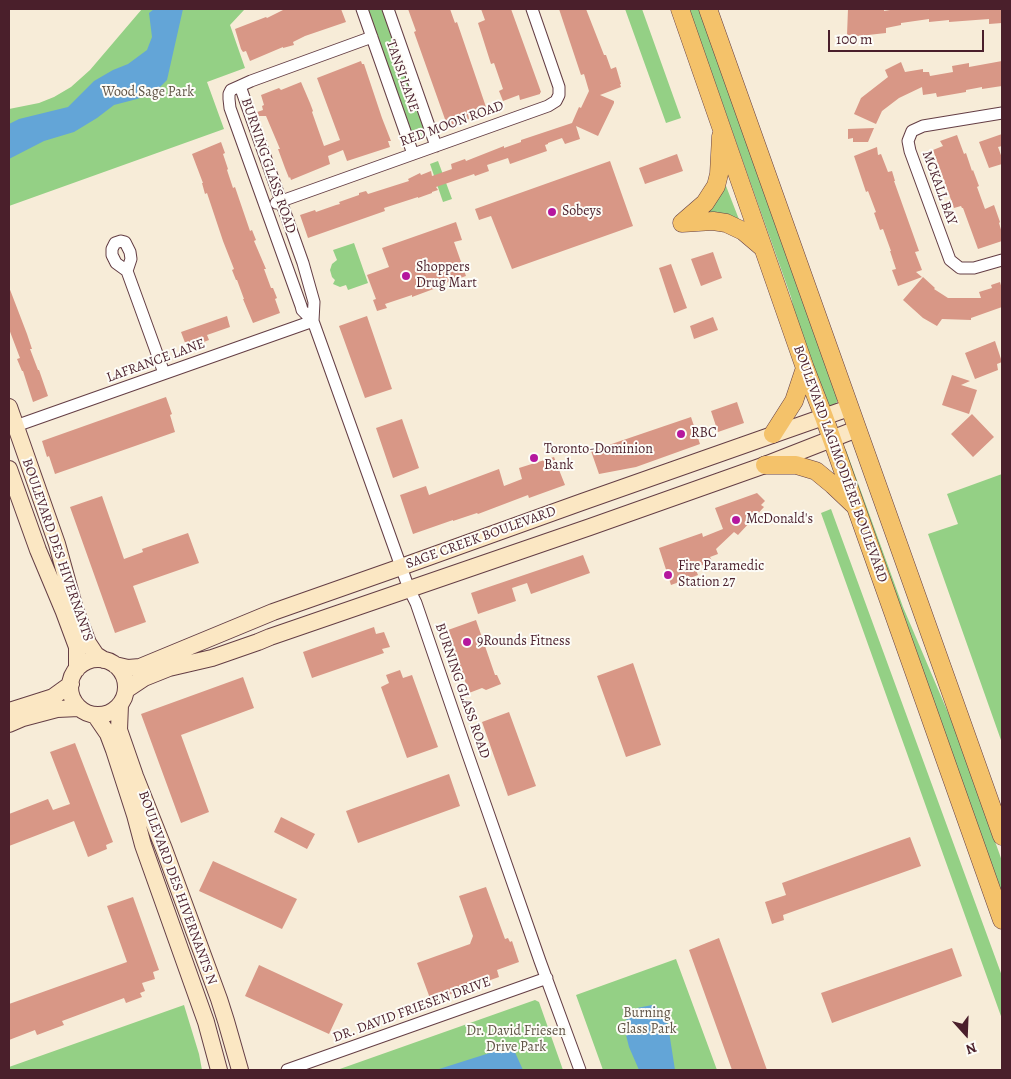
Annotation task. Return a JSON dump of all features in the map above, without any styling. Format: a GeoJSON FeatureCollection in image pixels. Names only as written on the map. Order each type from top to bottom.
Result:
{"type":"FeatureCollection","features":[{"type":"Feature","properties":{"kind":"main road","name":"BOULEVARD LAGIMODIÈRE BOULEVARD"},"geometry":{"type":"LineString","coordinates":[[680,9],[805,368],[1002,920]]}},
{"type":"Feature","properties":{"kind":"main road","name":"BOULEVARD LAGIMODIÈRE BOULEVARD"},"geometry":{"type":"LineString","coordinates":[[708,9],[1002,836]]}},
{"type":"Feature","properties":{"kind":"main road"},"geometry":{"type":"LineString","coordinates":[[721,126],[719,174],[716,186],[705,203],[682,223],[712,221],[726,223],[743,232],[764,249]]}},
{"type":"Feature","properties":{"kind":"main road"},"geometry":{"type":"LineString","coordinates":[[773,434],[794,401],[805,368]]}},
{"type":"Feature","properties":{"kind":"main road"},"geometry":{"type":"LineString","coordinates":[[765,465],[796,465],[816,471],[856,508]]}},
{"type":"Feature","properties":{"kind":"street","name":"TANSI LANE"},"geometry":{"type":"LineString","coordinates":[[362,9],[413,154]]}},
{"type":"Feature","properties":{"kind":"street","name":"TANSI LANE"},"geometry":{"type":"LineString","coordinates":[[388,9],[436,146]]}},
{"type":"Feature","properties":{"kind":"street","name":"RED MOON ROAD"},"geometry":{"type":"LineString","coordinates":[[266,207],[548,106],[556,101],[559,95],[559,86],[532,9]]}},
{"type":"Feature","properties":{"kind":"street"},"geometry":{"type":"LineString","coordinates":[[240,86],[372,37]]}},
{"type":"Feature","properties":{"kind":"street","name":"BURNING GLASS ROAD"},"geometry":{"type":"LineString","coordinates":[[313,321],[302,310],[230,108],[229,94],[240,86],[301,255],[314,302],[313,321],[409,589],[416,603],[466,752],[580,1070]]}},
{"type":"Feature","properties":{"kind":"street","name":"MCKALL BAY"},"geometry":{"type":"LineString","coordinates":[[1002,113],[924,126],[912,131],[908,141],[950,260],[960,268],[974,268],[1002,260]]}},
{"type":"Feature","properties":{"kind":"street"},"geometry":{"type":"LineString","coordinates":[[127,271],[164,373]]}},
{"type":"Feature","properties":{"kind":"street","name":"LAFRANCE LANE"},"geometry":{"type":"LineString","coordinates":[[12,428],[313,321]]}},
{"type":"Feature","properties":{"kind":"street","name":"BOULEVARD DES HIVERNANTS"},"geometry":{"type":"LineString","coordinates":[[9,407],[12,428],[57,544],[75,609],[88,643],[96,655],[110,662]]}},
{"type":"Feature","properties":{"kind":"street","name":"SAGE CREEK BOULEVARD"},"geometry":{"type":"LineString","coordinates":[[110,662],[128,668],[140,667],[273,612],[849,408]]}},
{"type":"Feature","properties":{"kind":"street","name":"SAGE CREEK BOULEVARD"},"geometry":{"type":"LineString","coordinates":[[123,698],[144,678],[169,668],[212,658],[765,465],[857,429]]}},
{"type":"Feature","properties":{"kind":"street","name":"BOULEVARD DES HIVERNANTS"},"geometry":{"type":"LineString","coordinates":[[9,469],[38,550],[77,647],[74,677]]}},
{"type":"Feature","properties":{"kind":"street"},"geometry":{"type":"LineString","coordinates":[[9,711],[53,697],[74,677],[86,662],[98,659],[110,662],[123,674],[125,679],[123,698],[116,709],[106,714],[89,714],[79,708],[73,699],[70,689],[74,677]]}},
{"type":"Feature","properties":{"kind":"street","name":"BOULEVARD DES HIVERNANTS N"},"geometry":{"type":"LineString","coordinates":[[123,698],[119,730],[229,1028],[240,1070]]}},
{"type":"Feature","properties":{"kind":"street"},"geometry":{"type":"LineString","coordinates":[[9,724],[23,718],[57,709],[79,708]]}},
{"type":"Feature","properties":{"kind":"street","name":"BOULEVARD DES HIVERNANTS N"},"geometry":{"type":"LineString","coordinates":[[95,715],[108,734],[114,750],[153,874],[206,1022],[219,1070]]}},
{"type":"Feature","properties":{"kind":"street","name":"DR. DAVID FRIESEN DRIVE"},"geometry":{"type":"LineString","coordinates":[[287,1070],[547,978]]}},
{"type":"Feature","properties":{"kind":"green space","name":"Wood Sage Park"},"geometry":{"type":"Polygon","coordinates":[[[142,9],[247,9],[230,25],[245,68],[207,82],[224,129],[9,206],[9,109],[39,103],[71,87],[90,70],[142,9]]]}},
{"type":"Feature","properties":{"kind":"green space"},"geometry":{"type":"Polygon","coordinates":[[[368,9],[382,9],[428,137],[415,142],[368,9]]]}},
{"type":"Feature","properties":{"kind":"green space"},"geometry":{"type":"Polygon","coordinates":[[[625,9],[642,9],[681,118],[666,123],[625,9]]]}},
{"type":"Feature","properties":{"kind":"green space"},"geometry":{"type":"Polygon","coordinates":[[[689,9],[699,9],[838,399],[836,404],[831,406],[826,404],[796,318],[791,297],[689,9]]]}},
{"type":"Feature","properties":{"kind":"green space"},"geometry":{"type":"Polygon","coordinates":[[[438,161],[452,199],[443,202],[430,164],[438,161]]]}},
{"type":"Feature","properties":{"kind":"green space"},"geometry":{"type":"Polygon","coordinates":[[[726,186],[740,222],[708,215],[705,212],[726,186]]]}},
{"type":"Feature","properties":{"kind":"green space"},"geometry":{"type":"Polygon","coordinates":[[[354,243],[368,283],[348,290],[346,285],[340,287],[333,284],[335,280],[330,270],[332,264],[337,260],[333,250],[354,243]]]}},
{"type":"Feature","properties":{"kind":"green space"},"geometry":{"type":"Polygon","coordinates":[[[844,448],[903,607],[958,736],[1002,861],[1002,897],[844,448]]]}},
{"type":"Feature","properties":{"kind":"green space"},"geometry":{"type":"Polygon","coordinates":[[[1002,474],[1002,743],[928,534],[958,524],[947,494],[1002,474]]]}},
{"type":"Feature","properties":{"kind":"green space"},"geometry":{"type":"Polygon","coordinates":[[[831,509],[1002,976],[1002,1019],[821,513],[831,509]]]}},
{"type":"Feature","properties":{"kind":"green space","name":"Burning Glass Park"},"geometry":{"type":"Polygon","coordinates":[[[676,959],[717,1070],[603,1070],[576,995],[676,959]]]}},
{"type":"Feature","properties":{"kind":"green space","name":"Dr. David Friesen Drive Park"},"geometry":{"type":"Polygon","coordinates":[[[535,1000],[539,1002],[563,1070],[337,1070],[535,1000]]]}},
{"type":"Feature","properties":{"kind":"green space"},"geometry":{"type":"Polygon","coordinates":[[[184,1005],[202,1070],[9,1070],[9,1067],[184,1005]]]}},
{"type":"Feature","properties":{"kind":"water"},"geometry":{"type":"Polygon","coordinates":[[[154,9],[183,9],[167,80],[154,93],[114,105],[74,132],[44,141],[9,159],[9,124],[19,119],[68,107],[94,81],[128,64],[147,50],[152,37],[149,13],[154,9]]]}},
{"type":"Feature","properties":{"kind":"water"},"geometry":{"type":"Polygon","coordinates":[[[652,1005],[662,1010],[668,1025],[675,1070],[639,1070],[629,1047],[624,1027],[628,1015],[637,1008],[652,1005]]]}},
{"type":"Feature","properties":{"kind":"water"},"geometry":{"type":"Polygon","coordinates":[[[513,1048],[523,1070],[436,1070],[499,1050],[513,1048]]]}},
{"type":"Feature","properties":{"kind":"building"},"geometry":{"type":"Polygon","coordinates":[[[285,9],[341,9],[346,22],[305,36],[293,42],[294,45],[283,47],[250,61],[246,51],[243,52],[241,49],[235,29],[267,18],[285,9]]]}},
{"type":"Feature","properties":{"kind":"building"},"geometry":{"type":"Polygon","coordinates":[[[408,9],[450,9],[455,23],[457,22],[486,107],[468,113],[469,119],[452,125],[446,122],[414,32],[416,31],[408,9]]]}},
{"type":"Feature","properties":{"kind":"building"},"geometry":{"type":"Polygon","coordinates":[[[481,9],[511,9],[541,92],[540,94],[520,100],[519,95],[503,101],[499,91],[503,89],[494,63],[491,64],[478,23],[485,20],[481,9]]]}},
{"type":"Feature","properties":{"kind":"building"},"geometry":{"type":"Polygon","coordinates":[[[559,9],[586,9],[611,69],[616,67],[621,87],[600,95],[614,101],[614,103],[598,136],[576,126],[580,139],[565,144],[562,138],[545,145],[547,151],[510,164],[508,158],[487,165],[489,171],[436,187],[438,190],[432,193],[384,208],[385,211],[308,238],[300,215],[340,204],[339,202],[359,195],[359,193],[366,191],[368,194],[409,181],[408,179],[420,173],[421,175],[431,171],[432,176],[452,169],[451,164],[465,159],[466,161],[572,123],[589,91],[584,74],[581,75],[559,9]]]}},
{"type":"Feature","properties":{"kind":"building"},"geometry":{"type":"Polygon","coordinates":[[[848,9],[884,9],[884,11],[896,9],[1002,9],[1002,23],[989,24],[989,19],[929,22],[929,19],[901,23],[901,25],[886,28],[886,33],[859,36],[847,35],[848,9]]]}},
{"type":"Feature","properties":{"kind":"building"},"geometry":{"type":"Polygon","coordinates":[[[361,61],[364,64],[391,141],[388,141],[390,147],[347,161],[343,150],[328,156],[330,164],[291,180],[266,116],[259,116],[257,112],[263,110],[262,106],[264,105],[261,95],[301,82],[324,146],[340,140],[317,78],[361,61]]]}},
{"type":"Feature","properties":{"kind":"building"},"geometry":{"type":"Polygon","coordinates":[[[1002,61],[1002,86],[982,89],[982,87],[937,97],[936,93],[923,95],[922,87],[899,98],[882,111],[876,124],[854,114],[861,98],[888,77],[885,70],[901,62],[905,72],[923,69],[923,72],[929,72],[930,76],[953,72],[952,66],[969,63],[969,67],[1002,61]]]}},
{"type":"Feature","properties":{"kind":"building"},"geometry":{"type":"Polygon","coordinates":[[[874,128],[868,142],[853,142],[853,138],[848,139],[848,129],[874,128]]]}},
{"type":"Feature","properties":{"kind":"building"},"geometry":{"type":"Polygon","coordinates":[[[1002,134],[1002,146],[998,147],[1002,164],[989,168],[979,142],[1002,134]]]}},
{"type":"Feature","properties":{"kind":"building"},"geometry":{"type":"Polygon","coordinates":[[[957,135],[964,154],[966,153],[973,170],[985,209],[994,205],[1000,222],[1002,241],[978,249],[963,208],[961,206],[954,208],[933,150],[943,146],[940,141],[957,135]]]}},
{"type":"Feature","properties":{"kind":"building"},"geometry":{"type":"Polygon","coordinates":[[[221,142],[233,188],[235,187],[250,231],[252,230],[256,240],[254,241],[266,269],[264,269],[271,288],[273,288],[277,298],[275,299],[280,313],[253,323],[232,270],[234,269],[207,193],[205,194],[192,154],[221,142]]]}},
{"type":"Feature","properties":{"kind":"building"},"geometry":{"type":"Polygon","coordinates":[[[877,147],[878,155],[881,154],[888,172],[892,171],[919,251],[915,252],[922,270],[916,272],[922,277],[898,286],[892,270],[896,269],[891,251],[883,229],[880,230],[874,213],[876,212],[868,191],[866,192],[854,156],[877,147]]]}},
{"type":"Feature","properties":{"kind":"building"},"geometry":{"type":"Polygon","coordinates":[[[677,154],[683,171],[645,184],[639,168],[677,154]]]}},
{"type":"Feature","properties":{"kind":"building","name":"Sobeys"},"geometry":{"type":"Polygon","coordinates":[[[610,161],[633,226],[512,269],[491,216],[479,220],[475,209],[610,161]]]}},
{"type":"Feature","properties":{"kind":"building"},"geometry":{"type":"Polygon","coordinates":[[[456,222],[462,240],[454,242],[466,276],[412,297],[412,295],[385,304],[387,308],[377,311],[373,300],[376,299],[367,275],[389,267],[382,248],[456,222]]]}},
{"type":"Feature","properties":{"kind":"building"},"geometry":{"type":"Polygon","coordinates":[[[713,252],[722,278],[701,286],[691,259],[713,252]]]}},
{"type":"Feature","properties":{"kind":"building"},"geometry":{"type":"Polygon","coordinates":[[[671,264],[687,308],[674,313],[659,268],[671,264]]]}},
{"type":"Feature","properties":{"kind":"building"},"geometry":{"type":"Polygon","coordinates":[[[923,277],[934,289],[948,298],[981,298],[979,292],[992,288],[991,285],[1000,282],[1002,307],[971,318],[971,320],[942,319],[937,326],[923,318],[903,300],[923,277]]]}},
{"type":"Feature","properties":{"kind":"building"},"geometry":{"type":"Polygon","coordinates":[[[9,287],[48,396],[33,402],[17,359],[20,358],[9,329],[9,287]]]}},
{"type":"Feature","properties":{"kind":"building"},"geometry":{"type":"Polygon","coordinates":[[[227,316],[230,327],[207,335],[209,340],[187,348],[181,332],[227,316]]]}},
{"type":"Feature","properties":{"kind":"building"},"geometry":{"type":"Polygon","coordinates":[[[367,316],[392,389],[365,398],[339,326],[367,316]]]}},
{"type":"Feature","properties":{"kind":"building"},"geometry":{"type":"Polygon","coordinates":[[[713,317],[718,330],[694,339],[690,326],[713,317]]]}},
{"type":"Feature","properties":{"kind":"building"},"geometry":{"type":"Polygon","coordinates":[[[995,341],[1002,362],[997,364],[998,370],[975,379],[965,353],[995,341]]]}},
{"type":"Feature","properties":{"kind":"building"},"geometry":{"type":"Polygon","coordinates":[[[952,375],[970,381],[961,385],[977,390],[969,414],[942,405],[952,375]]]}},
{"type":"Feature","properties":{"kind":"building"},"geometry":{"type":"Polygon","coordinates":[[[166,397],[172,414],[170,415],[175,432],[55,474],[42,441],[166,397]]]}},
{"type":"Feature","properties":{"kind":"building"},"geometry":{"type":"Polygon","coordinates":[[[737,402],[744,423],[718,432],[711,411],[737,402]]]}},
{"type":"Feature","properties":{"kind":"building"},"geometry":{"type":"Polygon","coordinates":[[[972,414],[994,437],[973,457],[951,434],[972,414]]]}},
{"type":"Feature","properties":{"kind":"building"},"geometry":{"type":"Polygon","coordinates":[[[691,417],[700,444],[636,467],[599,474],[591,451],[691,417]]]}},
{"type":"Feature","properties":{"kind":"building"},"geometry":{"type":"Polygon","coordinates":[[[402,419],[419,468],[393,478],[376,428],[402,419]]]}},
{"type":"Feature","properties":{"kind":"building"},"geometry":{"type":"Polygon","coordinates":[[[554,457],[565,485],[529,498],[528,495],[478,514],[453,520],[413,534],[400,495],[426,486],[429,495],[499,469],[504,486],[522,479],[519,468],[554,457]]]}},
{"type":"Feature","properties":{"kind":"building"},"geometry":{"type":"Polygon","coordinates":[[[757,493],[765,501],[761,505],[764,507],[738,535],[734,532],[716,549],[718,554],[710,557],[712,561],[695,568],[698,575],[671,585],[659,548],[702,533],[703,537],[723,529],[715,508],[757,493]]]}},
{"type":"Feature","properties":{"kind":"building"},"geometry":{"type":"Polygon","coordinates":[[[102,496],[124,559],[143,552],[142,549],[188,533],[199,563],[133,586],[146,622],[115,633],[70,507],[102,496]]]}},
{"type":"Feature","properties":{"kind":"building"},"geometry":{"type":"Polygon","coordinates":[[[583,555],[590,573],[531,594],[527,583],[512,588],[516,601],[478,614],[471,593],[583,555]]]}},
{"type":"Feature","properties":{"kind":"building"},"geometry":{"type":"Polygon","coordinates":[[[476,620],[495,675],[497,675],[501,684],[486,690],[482,688],[469,693],[448,630],[476,620]]]}},
{"type":"Feature","properties":{"kind":"building"},"geometry":{"type":"Polygon","coordinates":[[[374,627],[376,634],[384,632],[390,647],[382,649],[384,653],[312,678],[303,652],[374,627]]]}},
{"type":"Feature","properties":{"kind":"building"},"geometry":{"type":"Polygon","coordinates":[[[633,663],[661,745],[626,757],[597,676],[633,663]]]}},
{"type":"Feature","properties":{"kind":"building"},"geometry":{"type":"Polygon","coordinates":[[[400,670],[403,678],[412,675],[438,747],[407,758],[381,687],[389,683],[386,675],[400,670]]]}},
{"type":"Feature","properties":{"kind":"building"},"geometry":{"type":"Polygon","coordinates":[[[243,677],[254,708],[181,735],[209,812],[181,823],[141,714],[243,677]]]}},
{"type":"Feature","properties":{"kind":"building"},"geometry":{"type":"Polygon","coordinates":[[[509,712],[536,786],[508,796],[482,722],[509,712]]]}},
{"type":"Feature","properties":{"kind":"building"},"geometry":{"type":"Polygon","coordinates":[[[75,743],[113,842],[106,845],[107,849],[88,857],[74,821],[9,846],[9,814],[48,799],[53,810],[70,804],[50,752],[75,743]]]}},
{"type":"Feature","properties":{"kind":"building"},"geometry":{"type":"Polygon","coordinates":[[[449,774],[460,806],[358,843],[346,811],[449,774]]]}},
{"type":"Feature","properties":{"kind":"building"},"geometry":{"type":"Polygon","coordinates":[[[281,817],[315,834],[307,849],[274,832],[281,817]]]}},
{"type":"Feature","properties":{"kind":"building"},"geometry":{"type":"Polygon","coordinates":[[[910,837],[921,866],[783,915],[784,920],[772,924],[765,902],[786,895],[782,883],[910,837]]]}},
{"type":"Feature","properties":{"kind":"building"},"geometry":{"type":"Polygon","coordinates":[[[213,861],[297,899],[282,929],[199,891],[213,861]]]}},
{"type":"Feature","properties":{"kind":"building"},"geometry":{"type":"Polygon","coordinates":[[[486,887],[505,939],[508,938],[510,942],[512,941],[519,962],[497,970],[499,977],[431,1001],[417,963],[470,944],[473,936],[459,896],[486,887]]]}},
{"type":"Feature","properties":{"kind":"building"},"geometry":{"type":"Polygon","coordinates":[[[133,897],[159,970],[153,972],[155,979],[142,983],[145,991],[140,993],[142,997],[126,1003],[124,998],[62,1021],[64,1025],[37,1035],[35,1030],[9,1040],[9,1004],[127,962],[107,906],[133,897]]]}},
{"type":"Feature","properties":{"kind":"building"},"geometry":{"type":"Polygon","coordinates":[[[719,938],[767,1070],[732,1070],[689,950],[719,938]]]}},
{"type":"Feature","properties":{"kind":"building"},"geometry":{"type":"Polygon","coordinates":[[[952,948],[962,976],[832,1023],[821,993],[952,948]]]}},
{"type":"Feature","properties":{"kind":"building"},"geometry":{"type":"Polygon","coordinates":[[[259,965],[343,1004],[329,1034],[245,996],[259,965]]]}},
{"type":"Feature","properties":{"kind":"place","name":"Sobeys"},"geometry":{"type":"Point","coordinates":[552,212]}},
{"type":"Feature","properties":{"kind":"place","name":"Shoppers Drug Mart"},"geometry":{"type":"Point","coordinates":[406,276]}},
{"type":"Feature","properties":{"kind":"place","name":"RBC"},"geometry":{"type":"Point","coordinates":[681,434]}},
{"type":"Feature","properties":{"kind":"place","name":"Toronto-Dominion Bank"},"geometry":{"type":"Point","coordinates":[534,458]}},
{"type":"Feature","properties":{"kind":"place","name":"McDonald's"},"geometry":{"type":"Point","coordinates":[736,520]}},
{"type":"Feature","properties":{"kind":"place","name":"Fire Paramedic Station 27"},"geometry":{"type":"Point","coordinates":[668,575]}},
{"type":"Feature","properties":{"kind":"place","name":"9Rounds Fitness"},"geometry":{"type":"Point","coordinates":[467,642]}}]}
